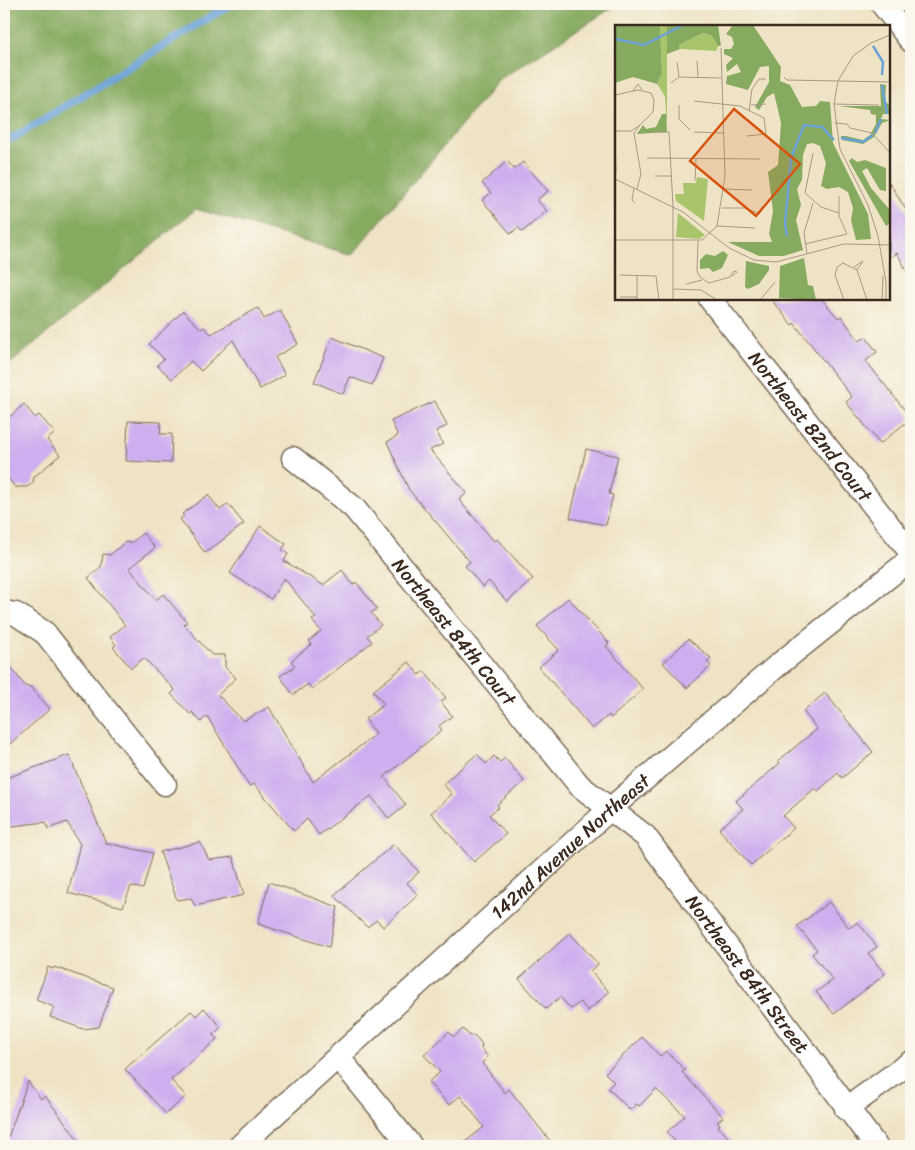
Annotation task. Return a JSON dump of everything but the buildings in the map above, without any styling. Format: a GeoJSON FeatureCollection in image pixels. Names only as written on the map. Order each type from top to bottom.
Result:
{"type":"FeatureCollection","features":[{"type":"Feature","properties":{"kind":"street"},"geometry":{"type":"LineString","coordinates":[[882,4],[911,40]]}},
{"type":"Feature","properties":{"kind":"street","name":"Northeast 82nd Court"},"geometry":{"type":"LineString","coordinates":[[711,300],[911,553]]}},
{"type":"Feature","properties":{"kind":"street","name":"Northeast 84th Court"},"geometry":{"type":"LineString","coordinates":[[293,458],[354,508],[580,786],[610,809]]}},
{"type":"Feature","properties":{"kind":"street","name":"142nd Avenue Northeast"},"geometry":{"type":"LineString","coordinates":[[240,1146],[339,1058],[610,809],[778,665],[911,559]]}},
{"type":"Feature","properties":{"kind":"street"},"geometry":{"type":"LineString","coordinates":[[4,612],[16,614],[45,633],[165,784]]}},
{"type":"Feature","properties":{"kind":"street","name":"Northeast 84th Street"},"geometry":{"type":"LineString","coordinates":[[610,809],[645,836],[846,1109],[876,1146]]}},
{"type":"Feature","properties":{"kind":"street"},"geometry":{"type":"LineString","coordinates":[[339,1058],[411,1146]]}},
{"type":"Feature","properties":{"kind":"street"},"geometry":{"type":"LineString","coordinates":[[846,1109],[911,1062]]}},
{"type":"Feature","properties":{"kind":"green space"},"geometry":{"type":"Polygon","coordinates":[[[4,4],[618,4],[500,79],[352,255],[196,209],[4,369],[4,4]]]}},
{"type":"Feature","properties":{"kind":"waterway"},"geometry":{"type":"LineString","coordinates":[[4,141],[15,137],[231,4]]}}]}
